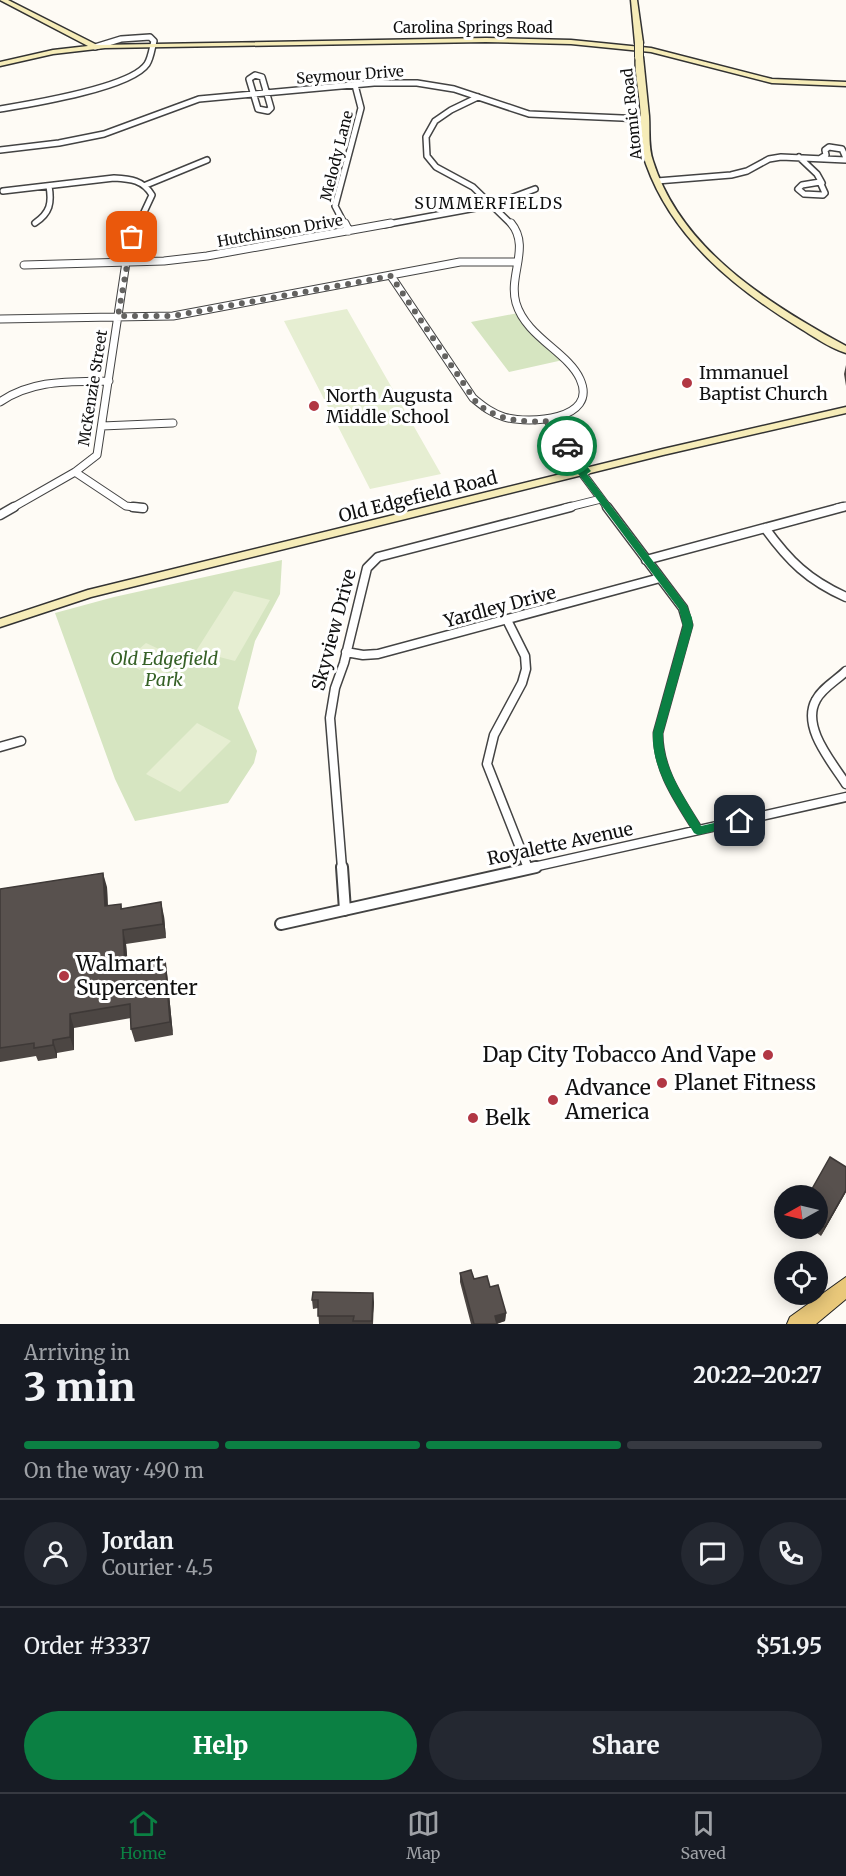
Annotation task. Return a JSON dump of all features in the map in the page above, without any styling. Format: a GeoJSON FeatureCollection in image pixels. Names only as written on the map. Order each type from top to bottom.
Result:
{"type":"FeatureCollection","features":[{"type":"Feature","properties":{"kind":"main road"},"geometry":{"type":"LineString","coordinates":[[797,1324],[811,1316],[846,1287]]}},
{"type":"Feature","properties":{"kind":"street"},"geometry":{"type":"LineString","coordinates":[[3,0],[95,46]]}},
{"type":"Feature","properties":{"kind":"street","name":"Atomic Road"},"geometry":{"type":"LineString","coordinates":[[634,0],[649,162],[674,213],[688,232],[735,278],[775,308],[846,350]]}},
{"type":"Feature","properties":{"kind":"street","name":"Carolina Springs Road"},"geometry":{"type":"LineString","coordinates":[[0,64],[53,52],[95,46],[486,40],[571,42],[651,50],[762,79],[802,84],[846,84]]}},
{"type":"Feature","properties":{"kind":"street"},"geometry":{"type":"LineString","coordinates":[[0,109],[51,102],[131,76],[147,64],[153,45]]}},
{"type":"Feature","properties":{"kind":"street"},"geometry":{"type":"LineString","coordinates":[[255,75],[262,77],[267,93],[271,108],[266,111],[258,109],[249,79],[255,75]]}},
{"type":"Feature","properties":{"kind":"street","name":"Seymour Drive"},"geometry":{"type":"LineString","coordinates":[[0,150],[72,141],[106,134],[187,101],[391,82],[423,83],[454,89],[529,114],[645,119]]}},
{"type":"Feature","properties":{"kind":"street","name":"Melody Lane"},"geometry":{"type":"LineString","coordinates":[[349,231],[335,206],[361,108],[355,85]]}},
{"type":"Feature","properties":{"kind":"street"},"geometry":{"type":"LineString","coordinates":[[391,276],[480,406],[510,419],[548,421],[564,415],[578,404],[583,386],[576,373],[519,310],[514,289],[520,241],[518,232],[466,181],[436,167],[427,155],[426,137],[432,125],[447,112],[478,97]]}},
{"type":"Feature","properties":{"kind":"street"},"geometry":{"type":"LineString","coordinates":[[656,178],[731,175],[747,171],[770,159],[799,157],[820,158],[846,159],[842,149],[829,147],[825,150],[826,155],[820,158]]}},
{"type":"Feature","properties":{"kind":"street"},"geometry":{"type":"LineString","coordinates":[[799,157],[817,174],[822,183]]}},
{"type":"Feature","properties":{"kind":"street"},"geometry":{"type":"LineString","coordinates":[[3,191],[119,178],[146,185],[207,160]]}},
{"type":"Feature","properties":{"kind":"street","name":"McKenzie Street"},"geometry":{"type":"LineString","coordinates":[[0,514],[75,472],[97,455],[126,262],[132,237],[152,197],[146,185]]}},
{"type":"Feature","properties":{"kind":"street"},"geometry":{"type":"LineString","coordinates":[[35,223],[46,215],[51,206],[49,186]]}},
{"type":"Feature","properties":{"kind":"street","name":"Hutchinson Drive"},"geometry":{"type":"LineString","coordinates":[[24,265],[193,259],[492,205],[535,189]]}},
{"type":"Feature","properties":{"kind":"street"},"geometry":{"type":"LineString","coordinates":[[0,319],[173,316],[460,262],[517,262]]}},
{"type":"Feature","properties":{"kind":"street"},"geometry":{"type":"LineString","coordinates":[[0,402],[13,392],[31,386],[108,381]]}},
{"type":"Feature","properties":{"kind":"street","name":"Old Edgefield Road"},"geometry":{"type":"LineString","coordinates":[[0,623],[70,599],[846,410]]}},
{"type":"Feature","properties":{"kind":"street"},"geometry":{"type":"LineString","coordinates":[[548,421],[601,499],[683,608],[688,626],[658,733],[658,750],[663,767],[698,830]]}},
{"type":"Feature","properties":{"kind":"street"},"geometry":{"type":"LineString","coordinates":[[102,426],[173,423]]}},
{"type":"Feature","properties":{"kind":"street"},"geometry":{"type":"LineString","coordinates":[[75,472],[126,506],[143,508]]}},
{"type":"Feature","properties":{"kind":"street","name":"Skyview Drive"},"geometry":{"type":"LineString","coordinates":[[345,910],[330,718],[335,688],[365,572],[378,557],[601,499]]}},
{"type":"Feature","properties":{"kind":"street"},"geometry":{"type":"LineString","coordinates":[[646,560],[846,506]]}},
{"type":"Feature","properties":{"kind":"street"},"geometry":{"type":"LineString","coordinates":[[765,528],[798,570],[814,582],[846,597]]}},
{"type":"Feature","properties":{"kind":"street","name":"Yardley Drive"},"geometry":{"type":"LineString","coordinates":[[346,652],[363,656],[378,654],[660,578]]}},
{"type":"Feature","properties":{"kind":"street"},"geometry":{"type":"LineString","coordinates":[[507,620],[525,656],[526,669],[522,682],[494,735],[486,764],[528,868]]}},
{"type":"Feature","properties":{"kind":"street"},"geometry":{"type":"LineString","coordinates":[[846,671],[816,700],[811,718],[814,731],[846,784]]}},
{"type":"Feature","properties":{"kind":"street"},"geometry":{"type":"LineString","coordinates":[[0,747],[21,741]]}},
{"type":"Feature","properties":{"kind":"street","name":"Royalette Avenue"},"geometry":{"type":"LineString","coordinates":[[280,924],[846,797]]}},
{"type":"Feature","properties":{"kind":"green space"},"geometry":{"type":"Polygon","coordinates":[[[347,309],[441,474],[370,489],[284,321],[347,309]]]}},
{"type":"Feature","properties":{"kind":"green space"},"geometry":{"type":"Polygon","coordinates":[[[518,313],[563,360],[509,372],[471,322],[518,313]]]}},
{"type":"Feature","properties":{"kind":"green space","name":"Old Edgefield Park"},"geometry":{"type":"Polygon","coordinates":[[[282,560],[280,594],[255,641],[238,708],[257,751],[254,763],[228,803],[135,821],[115,779],[55,613],[114,597],[282,560]]]}},
{"type":"Feature","properties":{"kind":"green space"},"geometry":{"type":"Polygon","coordinates":[[[234,591],[270,600],[235,661],[196,651],[234,591]]]}},
{"type":"Feature","properties":{"kind":"green space"},"geometry":{"type":"Polygon","coordinates":[[[146,643],[161,650],[140,670],[124,662],[146,643]]]}},
{"type":"Feature","properties":{"kind":"green space"},"geometry":{"type":"Polygon","coordinates":[[[164,652],[180,659],[159,679],[143,672],[164,652]]]}},
{"type":"Feature","properties":{"kind":"green space"},"geometry":{"type":"Polygon","coordinates":[[[197,723],[231,741],[180,792],[146,774],[197,723]]]}},
{"type":"Feature","properties":{"kind":"building","name":"Walmart Supercenter"},"geometry":{"type":"Polygon","coordinates":[[[103,873],[105,906],[121,904],[121,909],[161,902],[163,924],[123,930],[125,966],[165,959],[170,1022],[131,1029],[130,1004],[70,1014],[70,1037],[53,1040],[53,1045],[34,1048],[34,1043],[0,1048],[0,889],[103,873]]]}},
{"type":"Feature","properties":{"kind":"building"},"geometry":{"type":"Polygon","coordinates":[[[830,1157],[846,1167],[846,1190],[828,1222],[828,1185],[814,1185],[830,1157]]]}},
{"type":"Feature","properties":{"kind":"building"},"geometry":{"type":"Polygon","coordinates":[[[471,1270],[474,1279],[487,1276],[490,1287],[498,1285],[506,1313],[495,1316],[497,1324],[474,1324],[460,1273],[471,1270]]]}},
{"type":"Feature","properties":{"kind":"building"},"geometry":{"type":"Polygon","coordinates":[[[313,1292],[373,1293],[372,1321],[353,1321],[354,1316],[318,1316],[318,1300],[312,1300],[313,1292]]]}},
{"type":"Feature","properties":{"kind":"way so far"},"geometry":{"type":"LineString","coordinates":[[132,237],[118,316],[173,316],[391,276],[480,406],[504,418],[533,422],[548,421],[567,446]]}},
{"type":"Feature","properties":{"kind":"place","name":"Immanuel Baptist Church"},"geometry":{"type":"Point","coordinates":[687,383]}},
{"type":"Feature","properties":{"kind":"place","name":"North Augusta Middle School"},"geometry":{"type":"Point","coordinates":[314,406]}},
{"type":"Feature","properties":{"kind":"place","name":"Walmart Supercenter"},"geometry":{"type":"Point","coordinates":[64,976]}},
{"type":"Feature","properties":{"kind":"place","name":"Dap City Tobacco And Vape"},"geometry":{"type":"Point","coordinates":[768,1055]}},
{"type":"Feature","properties":{"kind":"place","name":"Planet Fitness"},"geometry":{"type":"Point","coordinates":[662,1083]}},
{"type":"Feature","properties":{"kind":"place","name":"Advance America"},"geometry":{"type":"Point","coordinates":[553,1100]}},
{"type":"Feature","properties":{"kind":"place","name":"Belk"},"geometry":{"type":"Point","coordinates":[473,1118]}},
{"type":"Feature","properties":{"kind":"district","name":"SUMMERFIELDS"},"geometry":{"type":"Point","coordinates":[489,203]}},
{"type":"Feature","properties":{"kind":"route"},"geometry":{"type":"LineString","coordinates":[[567,446],[587,471],[582,473],[683,608],[688,618],[688,626],[658,733],[659,758],[663,767],[698,830],[740,821]]}}]}
